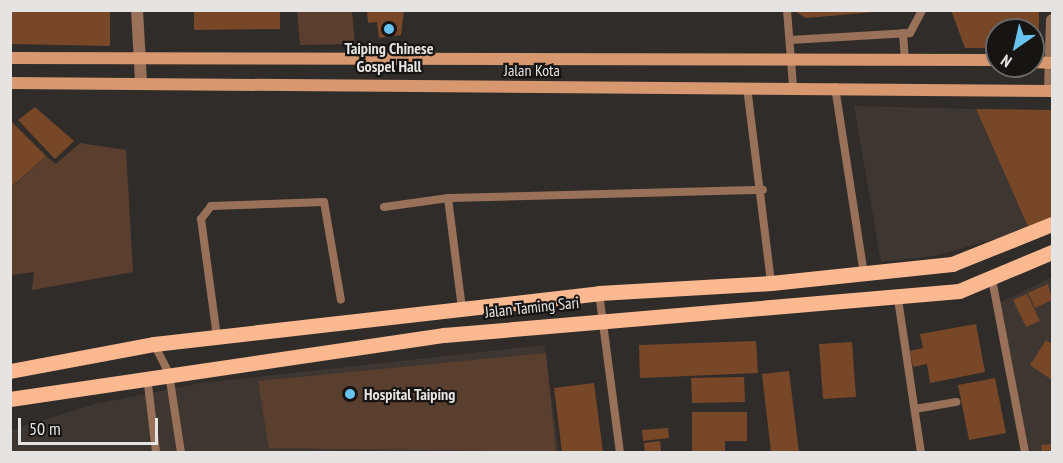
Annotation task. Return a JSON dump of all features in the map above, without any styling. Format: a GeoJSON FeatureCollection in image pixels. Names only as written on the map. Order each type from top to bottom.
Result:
{"type":"FeatureCollection","features":[{"type":"Feature","properties":{"kind":"main road","name":"Jalan Kota"},"geometry":{"type":"LineString","coordinates":[[10,58],[985,60]]}},
{"type":"Feature","properties":{"kind":"main road","name":"Jalan Kota"},"geometry":{"type":"LineString","coordinates":[[10,83],[835,87],[1051,91]]}},
{"type":"Feature","properties":{"kind":"main road","name":"Jalan Taming Sari"},"geometry":{"type":"LineString","coordinates":[[10,371],[154,344],[598,293],[864,276],[952,264],[1053,224]]}},
{"type":"Feature","properties":{"kind":"main road","name":"Jalan Taming Sari"},"geometry":{"type":"LineString","coordinates":[[10,399],[147,376],[601,318],[898,299],[959,291],[1052,253]]}},
{"type":"Feature","properties":{"kind":"street"},"geometry":{"type":"LineString","coordinates":[[137,10],[141,82]]}},
{"type":"Feature","properties":{"kind":"street"},"geometry":{"type":"LineString","coordinates":[[1051,91],[1053,20]]}},
{"type":"Feature","properties":{"kind":"lane"},"geometry":{"type":"LineString","coordinates":[[787,10],[793,87]]}},
{"type":"Feature","properties":{"kind":"lane"},"geometry":{"type":"LineString","coordinates":[[790,40],[903,33],[918,26],[922,10]]}},
{"type":"Feature","properties":{"kind":"lane"},"geometry":{"type":"LineString","coordinates":[[903,33],[905,60]]}},
{"type":"Feature","properties":{"kind":"lane"},"geometry":{"type":"LineString","coordinates":[[747,87],[763,190],[771,283]]}},
{"type":"Feature","properties":{"kind":"lane"},"geometry":{"type":"LineString","coordinates":[[835,87],[864,276]]}},
{"type":"Feature","properties":{"kind":"lane"},"geometry":{"type":"LineString","coordinates":[[384,207],[448,198],[763,190]]}},
{"type":"Feature","properties":{"kind":"lane"},"geometry":{"type":"LineString","coordinates":[[448,198],[462,309]]}},
{"type":"Feature","properties":{"kind":"lane"},"geometry":{"type":"LineString","coordinates":[[217,337],[201,219],[211,206],[324,202],[341,300]]}},
{"type":"Feature","properties":{"kind":"lane"},"geometry":{"type":"LineString","coordinates":[[992,279],[1025,453]]}},
{"type":"Feature","properties":{"kind":"lane"},"geometry":{"type":"LineString","coordinates":[[598,293],[620,453]]}},
{"type":"Feature","properties":{"kind":"lane"},"geometry":{"type":"LineString","coordinates":[[898,299],[921,453]]}},
{"type":"Feature","properties":{"kind":"lane"},"geometry":{"type":"LineString","coordinates":[[154,344],[169,374],[181,453]]}},
{"type":"Feature","properties":{"kind":"lane"},"geometry":{"type":"LineString","coordinates":[[147,376],[156,453]]}},
{"type":"Feature","properties":{"kind":"lane"},"geometry":{"type":"LineString","coordinates":[[915,409],[956,402]]}},
{"type":"Feature","properties":{"kind":"shaded area"},"geometry":{"type":"Polygon","coordinates":[[[297,11],[352,11],[355,44],[300,45],[297,11]]]}},
{"type":"Feature","properties":{"kind":"shaded area"},"geometry":{"type":"Polygon","coordinates":[[[854,106],[976,109],[1029,229],[935,256],[881,262],[854,106]]]}},
{"type":"Feature","properties":{"kind":"shaded area"},"geometry":{"type":"Polygon","coordinates":[[[80,143],[126,150],[133,272],[32,290],[34,272],[11,275],[11,188],[46,156],[56,164],[80,143]]]}},
{"type":"Feature","properties":{"kind":"shaded area"},"geometry":{"type":"Polygon","coordinates":[[[1052,277],[1052,452],[1026,452],[997,304],[1052,277]]]}},
{"type":"Feature","properties":{"kind":"shaded area","name":"Hospital Taiping"},"geometry":{"type":"Polygon","coordinates":[[[544,345],[559,452],[11,452],[11,430],[95,404],[201,383],[544,345]]]}},
{"type":"Feature","properties":{"kind":"shaded area"},"geometry":{"type":"Polygon","coordinates":[[[546,353],[556,452],[269,448],[258,381],[546,353]]]}},
{"type":"Feature","properties":{"kind":"building"},"geometry":{"type":"Polygon","coordinates":[[[10,10],[110,10],[110,46],[10,44],[10,10]]]}},
{"type":"Feature","properties":{"kind":"building"},"geometry":{"type":"Polygon","coordinates":[[[194,10],[280,10],[280,29],[194,30],[194,10]]]}},
{"type":"Feature","properties":{"kind":"building","name":"Taiping Chinese Gospel Hall"},"geometry":{"type":"Polygon","coordinates":[[[367,10],[404,10],[401,35],[379,38],[377,22],[368,23],[367,10]]]}},
{"type":"Feature","properties":{"kind":"building"},"geometry":{"type":"Polygon","coordinates":[[[793,10],[887,10],[887,11],[806,18],[793,10]]]}},
{"type":"Feature","properties":{"kind":"building"},"geometry":{"type":"Polygon","coordinates":[[[951,10],[1039,10],[1039,18],[985,18],[985,48],[965,48],[951,10]]]}},
{"type":"Feature","properties":{"kind":"building"},"geometry":{"type":"Polygon","coordinates":[[[35,107],[74,141],[55,159],[18,120],[35,107]]]}},
{"type":"Feature","properties":{"kind":"building"},"geometry":{"type":"Polygon","coordinates":[[[976,109],[1052,110],[1052,218],[1029,229],[976,109]]]}},
{"type":"Feature","properties":{"kind":"building"},"geometry":{"type":"Polygon","coordinates":[[[10,120],[46,156],[10,188],[10,120]]]}},
{"type":"Feature","properties":{"kind":"building"},"geometry":{"type":"Polygon","coordinates":[[[1048,284],[1052,300],[1035,308],[1028,293],[1048,284]]]}},
{"type":"Feature","properties":{"kind":"building"},"geometry":{"type":"Polygon","coordinates":[[[1027,294],[1040,321],[1026,327],[1013,300],[1027,294]]]}},
{"type":"Feature","properties":{"kind":"building"},"geometry":{"type":"Polygon","coordinates":[[[976,324],[985,372],[930,383],[927,364],[913,367],[910,351],[923,348],[920,334],[976,324]]]}},
{"type":"Feature","properties":{"kind":"building"},"geometry":{"type":"Polygon","coordinates":[[[1046,340],[1052,344],[1052,380],[1030,365],[1046,340]]]}},
{"type":"Feature","properties":{"kind":"building"},"geometry":{"type":"Polygon","coordinates":[[[756,341],[758,373],[640,378],[639,345],[756,341]]]}},
{"type":"Feature","properties":{"kind":"building"},"geometry":{"type":"Polygon","coordinates":[[[852,342],[856,397],[823,399],[819,344],[852,342]]]}},
{"type":"Feature","properties":{"kind":"building"},"geometry":{"type":"Polygon","coordinates":[[[789,371],[799,452],[771,452],[762,374],[789,371]]]}},
{"type":"Feature","properties":{"kind":"building"},"geometry":{"type":"Polygon","coordinates":[[[744,377],[745,402],[692,403],[691,378],[744,377]]]}},
{"type":"Feature","properties":{"kind":"building"},"geometry":{"type":"Polygon","coordinates":[[[995,378],[1006,433],[969,440],[958,385],[995,378]]]}},
{"type":"Feature","properties":{"kind":"building"},"geometry":{"type":"Polygon","coordinates":[[[594,383],[603,452],[562,452],[554,388],[594,383]]]}},
{"type":"Feature","properties":{"kind":"building"},"geometry":{"type":"Polygon","coordinates":[[[692,412],[747,412],[747,441],[725,441],[725,452],[692,452],[692,412]]]}},
{"type":"Feature","properties":{"kind":"building"},"geometry":{"type":"Polygon","coordinates":[[[668,428],[669,438],[643,441],[642,430],[668,428]]]}},
{"type":"Feature","properties":{"kind":"building"},"geometry":{"type":"Polygon","coordinates":[[[660,441],[661,451],[645,452],[644,443],[660,441]]]}},
{"type":"Feature","properties":{"kind":"building"},"geometry":{"type":"Polygon","coordinates":[[[1052,444],[1052,452],[1042,452],[1041,445],[1052,444]]]}},
{"type":"Feature","properties":{"kind":"place","name":"Taiping Chinese Gospel Hall"},"geometry":{"type":"Point","coordinates":[389,29]}},
{"type":"Feature","properties":{"kind":"place","name":"Hospital Taiping"},"geometry":{"type":"Point","coordinates":[350,394]}}]}
